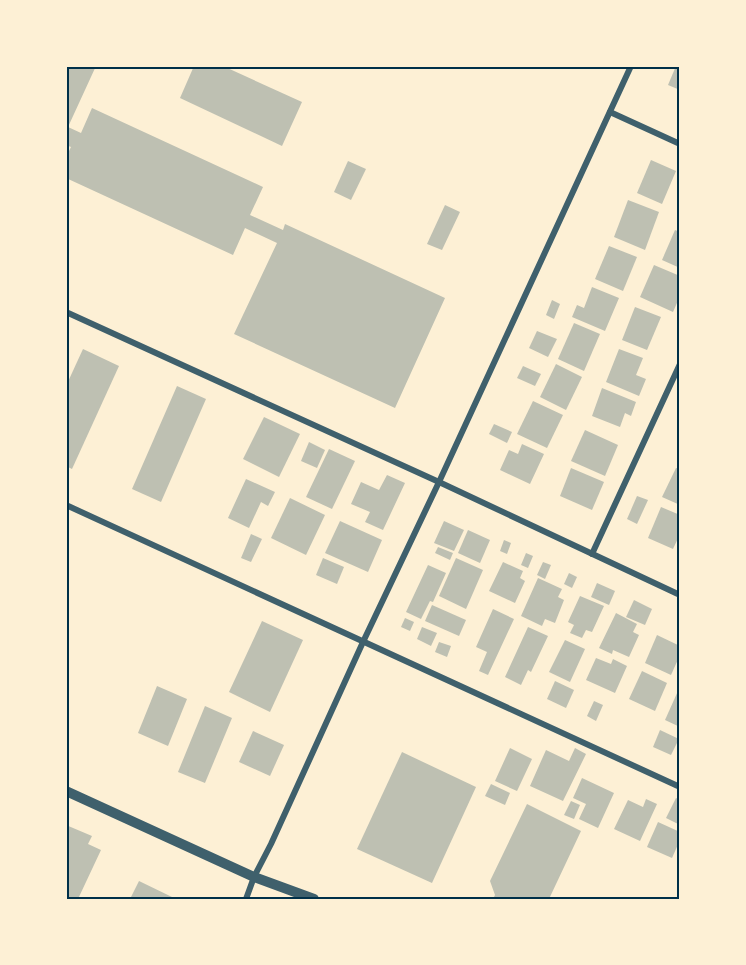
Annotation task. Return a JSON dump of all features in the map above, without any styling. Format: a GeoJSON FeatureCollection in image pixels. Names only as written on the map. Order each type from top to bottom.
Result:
{"type":"FeatureCollection","features":[{"type":"Feature","properties":{"kind":"street"},"geometry":{"type":"LineString","coordinates":[[246,899],[254,877],[632,66]]}},
{"type":"Feature","properties":{"kind":"street"},"geometry":{"type":"LineString","coordinates":[[610,112],[680,144]]}},
{"type":"Feature","properties":{"kind":"street"},"geometry":{"type":"LineString","coordinates":[[66,312],[680,595]]}},
{"type":"Feature","properties":{"kind":"street"},"geometry":{"type":"LineString","coordinates":[[592,554],[680,364]]}},
{"type":"Feature","properties":{"kind":"street"},"geometry":{"type":"LineString","coordinates":[[66,505],[680,787]]}},
{"type":"Feature","properties":{"kind":"street"},"geometry":{"type":"LineString","coordinates":[[66,791],[254,877],[314,899]]}},
{"type":"Feature","properties":{"kind":"building"},"geometry":{"type":"Polygon","coordinates":[[[66,66],[96,66],[68,127],[81,133],[92,108],[263,187],[250,215],[283,230],[285,224],[445,298],[395,408],[234,334],[277,243],[245,228],[233,255],[66,178],[66,157],[71,147],[66,145],[66,66]]]}},
{"type":"Feature","properties":{"kind":"building"},"geometry":{"type":"Polygon","coordinates":[[[194,66],[223,66],[302,102],[282,146],[180,98],[194,66]]]}},
{"type":"Feature","properties":{"kind":"building"},"geometry":{"type":"Polygon","coordinates":[[[676,66],[680,66],[680,90],[668,85],[676,66]]]}},
{"type":"Feature","properties":{"kind":"building"},"geometry":{"type":"Polygon","coordinates":[[[651,160],[676,171],[662,204],[637,193],[651,160]]]}},
{"type":"Feature","properties":{"kind":"building"},"geometry":{"type":"Polygon","coordinates":[[[348,161],[366,169],[351,200],[334,192],[348,161]]]}},
{"type":"Feature","properties":{"kind":"building"},"geometry":{"type":"Polygon","coordinates":[[[628,200],[659,212],[645,250],[614,237],[628,200]]]}},
{"type":"Feature","properties":{"kind":"building"},"geometry":{"type":"Polygon","coordinates":[[[445,205],[460,212],[442,250],[427,244],[445,205]]]}},
{"type":"Feature","properties":{"kind":"building"},"geometry":{"type":"Polygon","coordinates":[[[675,230],[680,232],[680,268],[662,260],[675,230]]]}},
{"type":"Feature","properties":{"kind":"building"},"geometry":{"type":"Polygon","coordinates":[[[609,246],[637,257],[623,291],[595,279],[609,246]]]}},
{"type":"Feature","properties":{"kind":"building"},"geometry":{"type":"Polygon","coordinates":[[[654,265],[680,276],[677,288],[680,290],[680,296],[673,312],[640,297],[654,265]]]}},
{"type":"Feature","properties":{"kind":"building"},"geometry":{"type":"Polygon","coordinates":[[[592,287],[619,298],[605,331],[572,317],[577,305],[584,308],[592,287]]]}},
{"type":"Feature","properties":{"kind":"building"},"geometry":{"type":"Polygon","coordinates":[[[552,300],[560,304],[554,319],[546,315],[552,300]]]}},
{"type":"Feature","properties":{"kind":"building"},"geometry":{"type":"Polygon","coordinates":[[[635,307],[661,317],[647,350],[622,340],[635,307]]]}},
{"type":"Feature","properties":{"kind":"building"},"geometry":{"type":"Polygon","coordinates":[[[574,323],[600,334],[584,371],[558,359],[574,323]]]}},
{"type":"Feature","properties":{"kind":"building"},"geometry":{"type":"Polygon","coordinates":[[[537,331],[557,339],[548,357],[529,348],[537,331]]]}},
{"type":"Feature","properties":{"kind":"building"},"geometry":{"type":"Polygon","coordinates":[[[83,349],[119,366],[72,469],[66,466],[66,386],[83,349]]]}},
{"type":"Feature","properties":{"kind":"building"},"geometry":{"type":"Polygon","coordinates":[[[619,349],[643,358],[636,375],[646,379],[639,396],[606,382],[619,349]]]}},
{"type":"Feature","properties":{"kind":"building"},"geometry":{"type":"Polygon","coordinates":[[[556,364],[582,377],[566,410],[540,397],[556,364]]]}},
{"type":"Feature","properties":{"kind":"building"},"geometry":{"type":"Polygon","coordinates":[[[523,366],[541,374],[535,386],[517,378],[523,366]]]}},
{"type":"Feature","properties":{"kind":"building"},"geometry":{"type":"Polygon","coordinates":[[[177,386],[206,399],[161,502],[132,489],[177,386]]]}},
{"type":"Feature","properties":{"kind":"building"},"geometry":{"type":"Polygon","coordinates":[[[602,388],[636,402],[631,416],[625,413],[620,427],[592,416],[602,388]]]}},
{"type":"Feature","properties":{"kind":"building"},"geometry":{"type":"Polygon","coordinates":[[[533,401],[563,415],[547,448],[517,434],[533,401]]]}},
{"type":"Feature","properties":{"kind":"building"},"geometry":{"type":"Polygon","coordinates":[[[264,417],[300,434],[279,477],[243,459],[264,417]]]}},
{"type":"Feature","properties":{"kind":"building"},"geometry":{"type":"Polygon","coordinates":[[[494,424],[512,432],[507,443],[489,434],[494,424]]]}},
{"type":"Feature","properties":{"kind":"building"},"geometry":{"type":"Polygon","coordinates":[[[585,430],[618,445],[605,476],[571,461],[585,430]]]}},
{"type":"Feature","properties":{"kind":"building"},"geometry":{"type":"Polygon","coordinates":[[[309,442],[325,450],[317,468],[301,461],[309,442]]]}},
{"type":"Feature","properties":{"kind":"building"},"geometry":{"type":"Polygon","coordinates":[[[522,444],[544,454],[530,484],[500,470],[509,450],[518,454],[522,444]]]}},
{"type":"Feature","properties":{"kind":"building"},"geometry":{"type":"Polygon","coordinates":[[[329,449],[355,461],[332,509],[306,497],[329,449]]]}},
{"type":"Feature","properties":{"kind":"building"},"geometry":{"type":"Polygon","coordinates":[[[571,468],[604,482],[592,510],[560,496],[571,468]]]}},
{"type":"Feature","properties":{"kind":"building"},"geometry":{"type":"Polygon","coordinates":[[[676,468],[680,469],[680,505],[662,497],[676,468]]]}},
{"type":"Feature","properties":{"kind":"building"},"geometry":{"type":"Polygon","coordinates":[[[387,475],[405,483],[383,530],[365,522],[370,512],[351,504],[361,482],[379,490],[387,475]]]}},
{"type":"Feature","properties":{"kind":"building"},"geometry":{"type":"Polygon","coordinates":[[[246,479],[275,492],[268,506],[261,502],[249,528],[228,518],[246,479]]]}},
{"type":"Feature","properties":{"kind":"building"},"geometry":{"type":"Polygon","coordinates":[[[637,496],[648,500],[637,524],[627,519],[637,496]]]}},
{"type":"Feature","properties":{"kind":"building"},"geometry":{"type":"Polygon","coordinates":[[[290,498],[325,515],[306,555],[271,538],[290,498]]]}},
{"type":"Feature","properties":{"kind":"building"},"geometry":{"type":"Polygon","coordinates":[[[661,507],[680,515],[680,534],[673,549],[648,538],[661,507]]]}},
{"type":"Feature","properties":{"kind":"building"},"geometry":{"type":"Polygon","coordinates":[[[340,521],[382,540],[368,572],[325,553],[340,521]]]}},
{"type":"Feature","properties":{"kind":"building"},"geometry":{"type":"Polygon","coordinates":[[[444,521],[464,530],[454,551],[434,543],[444,521]]]}},
{"type":"Feature","properties":{"kind":"building"},"geometry":{"type":"Polygon","coordinates":[[[468,530],[490,540],[480,563],[458,553],[468,530]]]}},
{"type":"Feature","properties":{"kind":"building"},"geometry":{"type":"Polygon","coordinates":[[[251,534],[262,539],[251,562],[241,558],[251,534]]]}},
{"type":"Feature","properties":{"kind":"building"},"geometry":{"type":"Polygon","coordinates":[[[504,540],[511,543],[507,554],[500,551],[504,540]]]}},
{"type":"Feature","properties":{"kind":"building"},"geometry":{"type":"Polygon","coordinates":[[[438,547],[453,553],[450,560],[435,553],[438,547]]]}},
{"type":"Feature","properties":{"kind":"building"},"geometry":{"type":"Polygon","coordinates":[[[526,553],[533,556],[528,568],[521,565],[526,553]]]}},
{"type":"Feature","properties":{"kind":"building"},"geometry":{"type":"Polygon","coordinates":[[[323,558],[344,567],[337,584],[316,575],[323,558]]]}},
{"type":"Feature","properties":{"kind":"building"},"geometry":{"type":"Polygon","coordinates":[[[456,558],[483,570],[466,609],[439,596],[456,558]]]}},
{"type":"Feature","properties":{"kind":"building"},"geometry":{"type":"Polygon","coordinates":[[[503,562],[523,571],[520,578],[525,581],[515,603],[489,591],[503,562]]]}},
{"type":"Feature","properties":{"kind":"building"},"geometry":{"type":"Polygon","coordinates":[[[543,562],[551,565],[545,579],[537,575],[543,562]]]}},
{"type":"Feature","properties":{"kind":"building"},"geometry":{"type":"Polygon","coordinates":[[[428,565],[446,573],[433,602],[430,601],[421,619],[406,612],[428,565]]]}},
{"type":"Feature","properties":{"kind":"building"},"geometry":{"type":"Polygon","coordinates":[[[569,573],[577,577],[572,588],[564,584],[569,573]]]}},
{"type":"Feature","properties":{"kind":"building"},"geometry":{"type":"Polygon","coordinates":[[[538,578],[562,589],[558,597],[564,600],[555,623],[545,619],[542,626],[521,616],[538,578]]]}},
{"type":"Feature","properties":{"kind":"building"},"geometry":{"type":"Polygon","coordinates":[[[597,583],[615,591],[609,605],[591,597],[597,583]]]}},
{"type":"Feature","properties":{"kind":"building"},"geometry":{"type":"Polygon","coordinates":[[[580,596],[604,606],[592,632],[586,630],[582,638],[570,633],[574,625],[568,622],[580,596]]]}},
{"type":"Feature","properties":{"kind":"building"},"geometry":{"type":"Polygon","coordinates":[[[634,600],[652,609],[645,625],[626,617],[634,600]]]}},
{"type":"Feature","properties":{"kind":"building"},"geometry":{"type":"Polygon","coordinates":[[[432,605],[466,620],[459,636],[425,621],[432,605]]]}},
{"type":"Feature","properties":{"kind":"building"},"geometry":{"type":"Polygon","coordinates":[[[493,609],[514,619],[488,675],[479,671],[487,652],[476,647],[493,609]]]}},
{"type":"Feature","properties":{"kind":"building"},"geometry":{"type":"Polygon","coordinates":[[[616,613],[637,624],[633,632],[639,635],[629,657],[613,650],[612,654],[599,648],[616,613]]]}},
{"type":"Feature","properties":{"kind":"building"},"geometry":{"type":"Polygon","coordinates":[[[405,618],[414,622],[410,631],[401,627],[405,618]]]}},
{"type":"Feature","properties":{"kind":"building"},"geometry":{"type":"Polygon","coordinates":[[[262,621],[303,640],[270,712],[229,692],[262,621]]]}},
{"type":"Feature","properties":{"kind":"building"},"geometry":{"type":"Polygon","coordinates":[[[422,627],[437,633],[431,646],[417,639],[422,627]]]}},
{"type":"Feature","properties":{"kind":"building"},"geometry":{"type":"Polygon","coordinates":[[[528,627],[548,636],[531,672],[528,670],[521,685],[505,677],[528,627]]]}},
{"type":"Feature","properties":{"kind":"building"},"geometry":{"type":"Polygon","coordinates":[[[657,635],[680,646],[680,655],[671,675],[645,663],[657,635]]]}},
{"type":"Feature","properties":{"kind":"building"},"geometry":{"type":"Polygon","coordinates":[[[565,640],[585,649],[570,682],[549,672],[565,640]]]}},
{"type":"Feature","properties":{"kind":"building"},"geometry":{"type":"Polygon","coordinates":[[[439,642],[451,646],[447,657],[435,652],[439,642]]]}},
{"type":"Feature","properties":{"kind":"building"},"geometry":{"type":"Polygon","coordinates":[[[596,658],[611,664],[613,659],[627,666],[615,693],[586,680],[596,658]]]}},
{"type":"Feature","properties":{"kind":"building"},"geometry":{"type":"Polygon","coordinates":[[[642,671],[667,683],[655,711],[629,699],[642,671]]]}},
{"type":"Feature","properties":{"kind":"building"},"geometry":{"type":"Polygon","coordinates":[[[555,681],[574,690],[566,708],[547,699],[555,681]]]}},
{"type":"Feature","properties":{"kind":"building"},"geometry":{"type":"Polygon","coordinates":[[[157,686],[187,699],[168,746],[138,733],[157,686]]]}},
{"type":"Feature","properties":{"kind":"building"},"geometry":{"type":"Polygon","coordinates":[[[678,691],[680,692],[680,727],[665,720],[678,691]]]}},
{"type":"Feature","properties":{"kind":"building"},"geometry":{"type":"Polygon","coordinates":[[[594,701],[603,705],[596,721],[587,716],[594,701]]]}},
{"type":"Feature","properties":{"kind":"building"},"geometry":{"type":"Polygon","coordinates":[[[205,706],[232,718],[205,783],[178,772],[205,706]]]}},
{"type":"Feature","properties":{"kind":"building"},"geometry":{"type":"Polygon","coordinates":[[[660,730],[679,739],[671,755],[653,747],[660,730]]]}},
{"type":"Feature","properties":{"kind":"building"},"geometry":{"type":"Polygon","coordinates":[[[253,731],[284,745],[270,776],[239,762],[253,731]]]}},
{"type":"Feature","properties":{"kind":"building"},"geometry":{"type":"Polygon","coordinates":[[[510,748],[532,759],[517,791],[495,781],[510,748]]]}},
{"type":"Feature","properties":{"kind":"building"},"geometry":{"type":"Polygon","coordinates":[[[575,748],[586,754],[563,801],[530,786],[546,750],[569,761],[575,748]]]}},
{"type":"Feature","properties":{"kind":"building"},"geometry":{"type":"Polygon","coordinates":[[[402,752],[476,787],[432,883],[357,849],[402,752]]]}},
{"type":"Feature","properties":{"kind":"building"},"geometry":{"type":"Polygon","coordinates":[[[582,778],[614,793],[598,828],[579,819],[586,804],[573,798],[582,778]]]}},
{"type":"Feature","properties":{"kind":"building"},"geometry":{"type":"Polygon","coordinates":[[[491,784],[510,793],[505,805],[485,796],[491,784]]]}},
{"type":"Feature","properties":{"kind":"building"},"geometry":{"type":"Polygon","coordinates":[[[676,798],[680,800],[680,825],[666,818],[676,798]]]}},
{"type":"Feature","properties":{"kind":"building"},"geometry":{"type":"Polygon","coordinates":[[[646,799],[657,804],[640,841],[614,829],[628,800],[643,807],[646,799]]]}},
{"type":"Feature","properties":{"kind":"building"},"geometry":{"type":"Polygon","coordinates":[[[571,801],[580,805],[574,819],[564,815],[571,801]]]}},
{"type":"Feature","properties":{"kind":"building"},"geometry":{"type":"Polygon","coordinates":[[[527,804],[581,831],[549,899],[493,899],[495,895],[490,881],[527,804]]]}},
{"type":"Feature","properties":{"kind":"building"},"geometry":{"type":"Polygon","coordinates":[[[658,822],[680,832],[680,840],[672,858],[647,847],[658,822]]]}},
{"type":"Feature","properties":{"kind":"building"},"geometry":{"type":"Polygon","coordinates":[[[66,825],[92,836],[88,844],[101,850],[78,899],[66,899],[66,825]]]}},
{"type":"Feature","properties":{"kind":"building"},"geometry":{"type":"Polygon","coordinates":[[[139,881],[172,897],[171,899],[130,899],[139,881]]]}}]}
